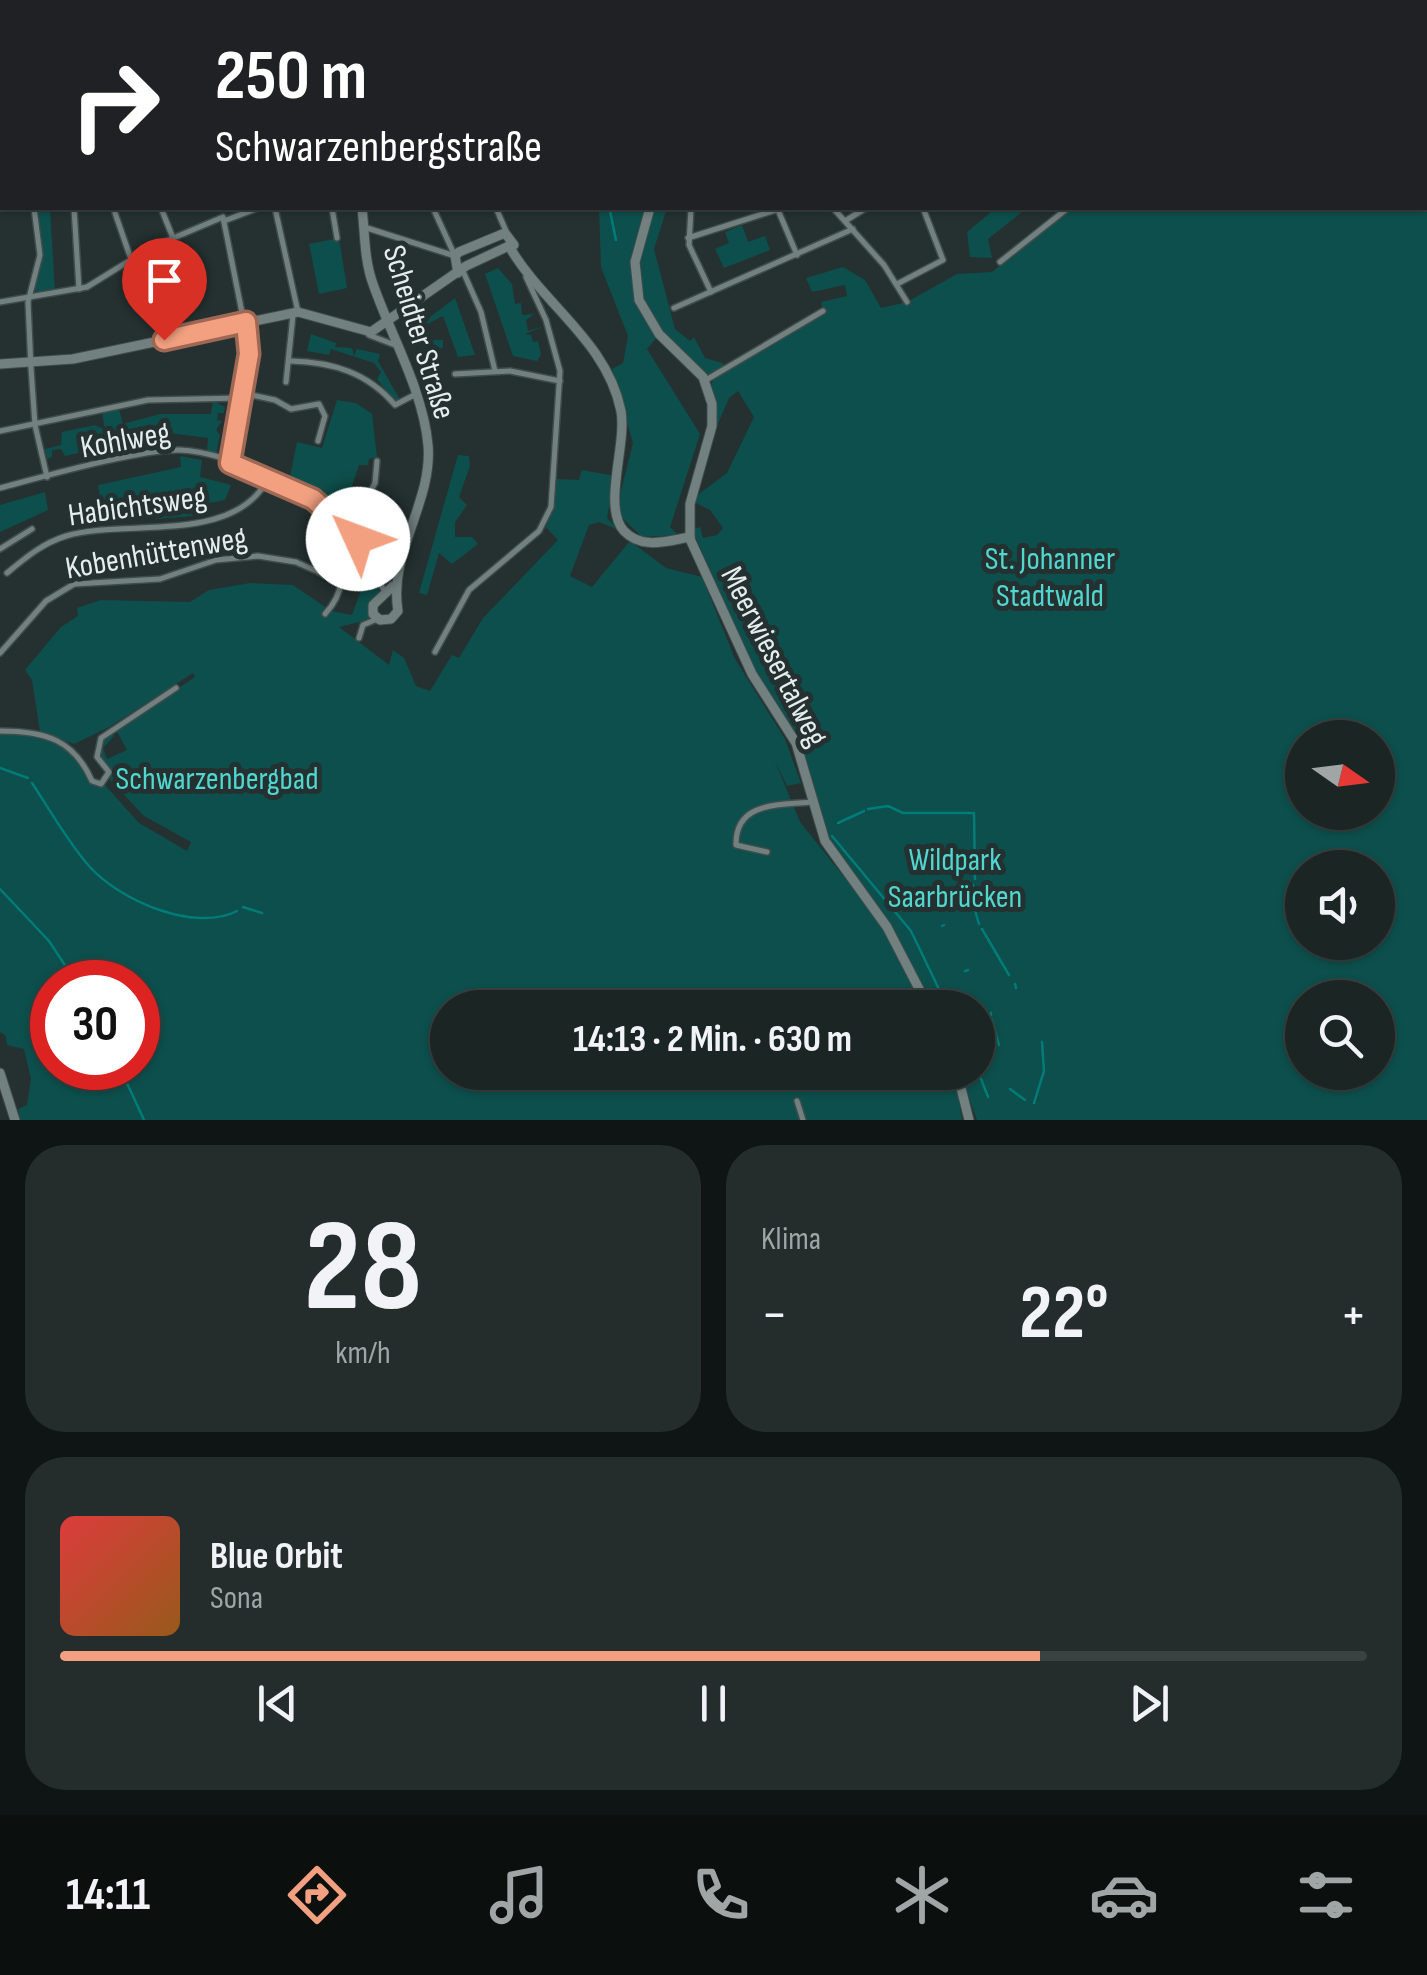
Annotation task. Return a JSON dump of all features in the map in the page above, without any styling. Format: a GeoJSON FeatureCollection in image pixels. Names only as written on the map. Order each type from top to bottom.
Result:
{"type":"FeatureCollection","features":[{"type":"Feature","properties":{"kind":"main road","name":"Scheidter Straße"},"geometry":{"type":"LineString","coordinates":[[362,210],[370,277],[416,394],[427,439],[428,462],[388,588],[373,606],[377,619],[388,621],[396,614],[388,588]]}},
{"type":"Feature","properties":{"kind":"main road"},"geometry":{"type":"LineString","coordinates":[[649,210],[635,262],[639,300],[659,334],[706,380]]}},
{"type":"Feature","properties":{"kind":"main road"},"geometry":{"type":"LineString","coordinates":[[460,270],[455,256],[510,241]]}},
{"type":"Feature","properties":{"kind":"main road"},"geometry":{"type":"LineString","coordinates":[[510,241],[534,285],[595,350],[619,403],[623,445],[614,506],[618,522],[626,532],[644,542],[690,536]]}},
{"type":"Feature","properties":{"kind":"main road"},"geometry":{"type":"LineString","coordinates":[[0,364],[83,357],[295,312],[366,334],[510,241]]}},
{"type":"Feature","properties":{"kind":"main road"},"geometry":{"type":"LineString","coordinates":[[510,241],[534,285]]}},
{"type":"Feature","properties":{"kind":"main road","name":"Meerwiesertalweg"},"geometry":{"type":"LineString","coordinates":[[706,380],[713,418],[690,504],[690,536],[752,674],[793,736],[812,802],[835,859],[887,926],[920,990]]}},
{"type":"Feature","properties":{"kind":"main road"},"geometry":{"type":"LineString","coordinates":[[0,1073],[15,1120]]}},
{"type":"Feature","properties":{"kind":"main road"},"geometry":{"type":"LineString","coordinates":[[962,1090],[969,1120]]}},
{"type":"Feature","properties":{"kind":"street"},"geometry":{"type":"LineString","coordinates":[[34,210],[40,255],[30,298],[31,363],[35,425],[47,476]]}},
{"type":"Feature","properties":{"kind":"street"},"geometry":{"type":"LineString","coordinates":[[74,210],[80,290]]}},
{"type":"Feature","properties":{"kind":"street"},"geometry":{"type":"LineString","coordinates":[[162,210],[173,238]]}},
{"type":"Feature","properties":{"kind":"street"},"geometry":{"type":"LineString","coordinates":[[0,302],[80,290],[173,238],[252,210]]}},
{"type":"Feature","properties":{"kind":"street"},"geometry":{"type":"LineString","coordinates":[[275,210],[295,312],[286,382]]}},
{"type":"Feature","properties":{"kind":"street"},"geometry":{"type":"LineString","coordinates":[[332,210],[337,238]]}},
{"type":"Feature","properties":{"kind":"street"},"geometry":{"type":"LineString","coordinates":[[433,210],[455,256]]}},
{"type":"Feature","properties":{"kind":"street"},"geometry":{"type":"LineString","coordinates":[[497,210],[510,241]]}},
{"type":"Feature","properties":{"kind":"street"},"geometry":{"type":"LineString","coordinates":[[691,210],[688,238],[711,292]]}},
{"type":"Feature","properties":{"kind":"street"},"geometry":{"type":"LineString","coordinates":[[688,238],[777,210]]}},
{"type":"Feature","properties":{"kind":"street"},"geometry":{"type":"LineString","coordinates":[[780,210],[797,255]]}},
{"type":"Feature","properties":{"kind":"street"},"geometry":{"type":"LineString","coordinates":[[835,210],[897,284],[907,302]]}},
{"type":"Feature","properties":{"kind":"street"},"geometry":{"type":"LineString","coordinates":[[845,221],[863,210]]}},
{"type":"Feature","properties":{"kind":"street"},"geometry":{"type":"LineString","coordinates":[[897,284],[943,260],[924,210]]}},
{"type":"Feature","properties":{"kind":"street"},"geometry":{"type":"LineString","coordinates":[[1000,262],[1065,210]]}},
{"type":"Feature","properties":{"kind":"street"},"geometry":{"type":"LineString","coordinates":[[115,212],[131,259]]}},
{"type":"Feature","properties":{"kind":"street"},"geometry":{"type":"LineString","coordinates":[[224,219],[249,348],[230,463]]}},
{"type":"Feature","properties":{"kind":"street"},"geometry":{"type":"LineString","coordinates":[[364,227],[455,256]]}},
{"type":"Feature","properties":{"kind":"street"},"geometry":{"type":"LineString","coordinates":[[674,308],[853,229]]}},
{"type":"Feature","properties":{"kind":"street"},"geometry":{"type":"LineString","coordinates":[[460,270],[481,312],[495,371]]}},
{"type":"Feature","properties":{"kind":"street"},"geometry":{"type":"LineString","coordinates":[[435,652],[469,590],[533,536],[548,516],[558,441],[560,381],[550,329],[534,285]]}},
{"type":"Feature","properties":{"kind":"street"},"geometry":{"type":"LineString","coordinates":[[706,380],[823,311]]}},
{"type":"Feature","properties":{"kind":"street"},"geometry":{"type":"LineString","coordinates":[[366,334],[395,345]]}},
{"type":"Feature","properties":{"kind":"street"},"geometry":{"type":"LineString","coordinates":[[291,362],[352,371],[376,385],[396,405],[416,394]]}},
{"type":"Feature","properties":{"kind":"street"},"geometry":{"type":"LineString","coordinates":[[455,374],[495,371],[560,381]]}},
{"type":"Feature","properties":{"kind":"street"},"geometry":{"type":"LineString","coordinates":[[0,431],[155,398],[241,396],[274,400],[291,409],[319,404],[325,416],[318,441]]}},
{"type":"Feature","properties":{"kind":"street","name":"Kohlweg"},"geometry":{"type":"LineString","coordinates":[[0,488],[171,450],[230,463],[269,477],[334,514],[351,529],[388,588]]}},
{"type":"Feature","properties":{"kind":"street"},"geometry":{"type":"LineString","coordinates":[[351,529],[375,483],[377,461]]}},
{"type":"Feature","properties":{"kind":"street","name":"Habichtsweg"},"geometry":{"type":"LineString","coordinates":[[7,573],[32,552],[68,535],[219,517],[255,497],[269,477]]}},
{"type":"Feature","properties":{"kind":"street"},"geometry":{"type":"LineString","coordinates":[[326,614],[341,582],[331,524],[334,514]]}},
{"type":"Feature","properties":{"kind":"street"},"geometry":{"type":"LineString","coordinates":[[0,549],[32,529]]}},
{"type":"Feature","properties":{"kind":"street","name":"Kobenhüttenweg"},"geometry":{"type":"LineString","coordinates":[[0,652],[46,600],[74,584],[160,579],[223,558],[258,556],[296,562],[341,582]]}},
{"type":"Feature","properties":{"kind":"street"},"geometry":{"type":"LineString","coordinates":[[359,638],[363,624],[377,619]]}},
{"type":"Feature","properties":{"kind":"street"},"geometry":{"type":"LineString","coordinates":[[0,731],[34,734],[70,747],[82,756],[92,781],[101,784],[109,772],[97,757],[101,738],[176,688]]}},
{"type":"Feature","properties":{"kind":"street"},"geometry":{"type":"LineString","coordinates":[[767,852],[736,845],[736,832],[745,818],[762,806],[812,802]]}},
{"type":"Feature","properties":{"kind":"street"},"geometry":{"type":"LineString","coordinates":[[797,1101],[803,1120]]}},
{"type":"Feature","properties":{"kind":"green space"},"geometry":{"type":"Polygon","coordinates":[[[36,210],[50,210],[55,291],[37,293],[43,257],[36,210]]]}},
{"type":"Feature","properties":{"kind":"green space"},"geometry":{"type":"Polygon","coordinates":[[[599,210],[647,210],[635,274],[640,305],[658,336],[647,349],[700,434],[670,527],[678,535],[642,537],[621,517],[619,499],[633,443],[612,369],[623,363],[628,336],[601,267],[599,210]]]}},
{"type":"Feature","properties":{"kind":"green space","name":"St. Johanner Stadtwald"},"geometry":{"type":"Polygon","coordinates":[[[652,210],[666,210],[654,249],[675,329],[690,341],[694,337],[705,358],[722,363],[727,370],[823,314],[821,302],[847,296],[845,285],[812,292],[806,278],[843,267],[865,280],[881,308],[907,302],[957,274],[992,272],[1070,210],[1427,210],[1427,1120],[977,1120],[966,1090],[995,1090],[995,990],[921,990],[828,841],[799,741],[761,684],[693,529],[700,527],[703,538],[717,535],[723,528],[710,510],[694,502],[696,496],[727,473],[754,417],[738,391],[729,398],[711,440],[716,410],[711,385],[715,377],[663,333],[651,317],[640,284],[642,249],[652,210]]]}},
{"type":"Feature","properties":{"kind":"green space"},"geometry":{"type":"Polygon","coordinates":[[[994,210],[1024,210],[988,239],[992,258],[970,257],[967,232],[994,210]]]}},
{"type":"Feature","properties":{"kind":"green space"},"geometry":{"type":"Polygon","coordinates":[[[742,225],[748,242],[765,236],[770,250],[724,268],[715,249],[729,243],[725,232],[742,225]]]}},
{"type":"Feature","properties":{"kind":"green space"},"geometry":{"type":"Polygon","coordinates":[[[339,238],[347,288],[319,294],[309,244],[339,238]]]}},
{"type":"Feature","properties":{"kind":"green space"},"geometry":{"type":"Polygon","coordinates":[[[498,268],[512,284],[515,304],[521,303],[522,315],[534,314],[526,320],[528,331],[545,326],[525,334],[531,335],[533,342],[538,341],[541,355],[537,361],[513,356],[485,274],[498,268]]]}},
{"type":"Feature","properties":{"kind":"green space"},"geometry":{"type":"Polygon","coordinates":[[[455,298],[475,355],[458,357],[443,316],[425,325],[430,340],[443,340],[443,347],[438,350],[440,375],[431,378],[416,328],[455,298]]]}},
{"type":"Feature","properties":{"kind":"green space"},"geometry":{"type":"Polygon","coordinates":[[[311,334],[336,343],[335,347],[352,348],[354,356],[357,349],[380,354],[378,361],[400,400],[395,403],[377,379],[381,372],[374,363],[331,349],[329,355],[307,351],[311,334]]]}},
{"type":"Feature","properties":{"kind":"green space"},"geometry":{"type":"Polygon","coordinates":[[[337,400],[356,403],[372,414],[377,457],[369,459],[368,465],[359,465],[348,498],[336,495],[332,507],[289,481],[297,442],[322,448],[337,400]]]}},
{"type":"Feature","properties":{"kind":"green space"},"geometry":{"type":"Polygon","coordinates":[[[213,401],[225,407],[224,413],[218,413],[217,420],[222,421],[216,430],[220,435],[216,455],[207,453],[208,438],[169,433],[65,456],[61,449],[52,450],[52,457],[47,459],[45,449],[61,445],[62,432],[95,425],[105,430],[102,412],[119,409],[123,424],[160,414],[211,414],[213,401]]]}},
{"type":"Feature","properties":{"kind":"green space"},"geometry":{"type":"Polygon","coordinates":[[[458,455],[469,456],[470,466],[459,497],[467,505],[455,522],[455,537],[472,537],[478,544],[452,564],[439,553],[427,595],[419,593],[458,455]]]}},
{"type":"Feature","properties":{"kind":"green space"},"geometry":{"type":"Polygon","coordinates":[[[180,456],[202,460],[200,477],[231,485],[225,500],[194,506],[195,496],[185,489],[169,501],[180,515],[189,510],[193,516],[156,519],[155,511],[128,514],[126,500],[112,502],[112,511],[103,517],[98,485],[181,467],[180,456]]]}},
{"type":"Feature","properties":{"kind":"green space","name":"Schwarzenbergbad"},"geometry":{"type":"Polygon","coordinates":[[[582,470],[615,476],[607,518],[619,530],[599,522],[589,525],[570,576],[592,587],[630,541],[666,568],[702,577],[735,659],[785,739],[801,783],[787,786],[774,759],[800,822],[885,928],[917,990],[430,990],[430,1090],[957,1090],[962,1120],[20,1120],[18,1109],[27,1105],[30,1086],[30,1090],[160,1090],[160,960],[30,960],[30,1075],[24,1049],[7,1045],[6,1036],[0,1032],[0,734],[32,736],[56,743],[74,758],[91,783],[105,785],[139,823],[187,851],[191,842],[144,816],[110,780],[110,770],[99,756],[100,743],[111,732],[114,736],[103,748],[107,759],[127,750],[116,730],[195,677],[193,673],[109,727],[74,744],[40,732],[32,680],[25,670],[61,627],[78,616],[77,608],[101,600],[190,602],[209,590],[250,583],[293,585],[331,611],[352,615],[361,590],[351,537],[379,591],[368,620],[339,627],[389,665],[393,650],[404,658],[416,686],[430,691],[452,655],[459,658],[483,618],[558,540],[546,527],[554,508],[557,479],[579,480],[582,470]]]}},
{"type":"Feature","properties":{"kind":"green space"},"geometry":{"type":"Polygon","coordinates":[[[45,492],[48,510],[0,532],[0,505],[45,492]]]}},
{"type":"Feature","properties":{"kind":"waterway"},"geometry":{"type":"LineString","coordinates":[[610,211],[616,240]]}},
{"type":"Feature","properties":{"kind":"waterway"},"geometry":{"type":"LineString","coordinates":[[0,768],[28,778]]}},
{"type":"Feature","properties":{"kind":"waterway"},"geometry":{"type":"LineString","coordinates":[[32,783],[89,866],[119,890],[158,910],[179,915],[220,917],[237,911]]}},
{"type":"Feature","properties":{"kind":"waterway"},"geometry":{"type":"LineString","coordinates":[[868,809],[888,806],[903,813],[974,813],[975,879]]}},
{"type":"Feature","properties":{"kind":"waterway"},"geometry":{"type":"LineString","coordinates":[[838,823],[864,811]]}},
{"type":"Feature","properties":{"kind":"waterway"},"geometry":{"type":"LineString","coordinates":[[832,836],[911,931],[939,990]]}},
{"type":"Feature","properties":{"kind":"waterway"},"geometry":{"type":"LineString","coordinates":[[972,896],[973,885]]}},
{"type":"Feature","properties":{"kind":"waterway"},"geometry":{"type":"LineString","coordinates":[[0,889],[62,960]]}},
{"type":"Feature","properties":{"kind":"waterway"},"geometry":{"type":"LineString","coordinates":[[972,900],[979,924]]}},
{"type":"Feature","properties":{"kind":"waterway"},"geometry":{"type":"LineString","coordinates":[[243,907],[262,913]]}},
{"type":"Feature","properties":{"kind":"waterway"},"geometry":{"type":"LineString","coordinates":[[982,929],[1009,975]]}},
{"type":"Feature","properties":{"kind":"waterway"},"geometry":{"type":"LineString","coordinates":[[1015,984],[1016,988]]}},
{"type":"Feature","properties":{"kind":"waterway"},"geometry":{"type":"LineString","coordinates":[[995,1030],[999,1045]]}},
{"type":"Feature","properties":{"kind":"waterway"},"geometry":{"type":"LineString","coordinates":[[1034,1103],[1044,1071],[1042,1042]]}},
{"type":"Feature","properties":{"kind":"waterway"},"geometry":{"type":"LineString","coordinates":[[1010,1089],[1025,1100]]}},
{"type":"Feature","properties":{"kind":"waterway"},"geometry":{"type":"LineString","coordinates":[[130,1090],[144,1120]]}},
{"type":"Feature","properties":{"kind":"waterway"},"geometry":{"type":"LineString","coordinates":[[985,1090],[988,1097]]}},
{"type":"Feature","properties":{"kind":"route"},"geometry":{"type":"LineString","coordinates":[[164,340],[246,322],[249,354],[230,463],[282,482],[313,499],[358,539]]}},
{"type":"Feature","properties":{"kind":"park label","name":"Wildpark Saarbrücken"},"geometry":{"type":"Point","coordinates":[955,878]}}]}
